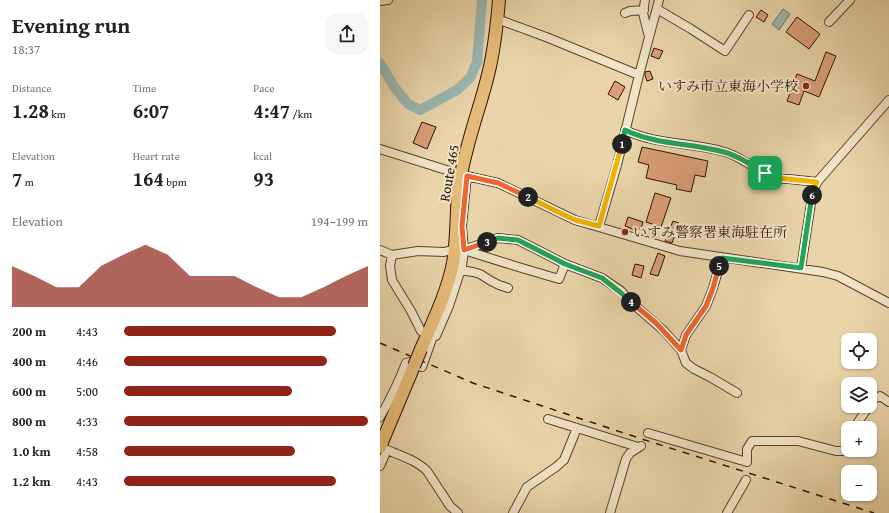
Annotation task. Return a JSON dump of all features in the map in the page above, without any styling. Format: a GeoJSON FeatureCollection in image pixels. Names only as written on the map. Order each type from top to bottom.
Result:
{"type":"FeatureCollection","features":[{"type":"Feature","properties":{"kind":"highway","name":"Route 465"},"geometry":{"type":"LineString","coordinates":[[384,449],[421,349],[447,286],[452,265],[460,250],[458,193],[464,176],[467,148],[493,55],[499,0]]}},
{"type":"Feature","properties":{"kind":"street"},"geometry":{"type":"LineString","coordinates":[[380,1],[388,0]]}},
{"type":"Feature","properties":{"kind":"street"},"geometry":{"type":"LineString","coordinates":[[645,0],[644,13],[649,38]]}},
{"type":"Feature","properties":{"kind":"street"},"geometry":{"type":"LineString","coordinates":[[599,226],[617,165],[659,0]]}},
{"type":"Feature","properties":{"kind":"street"},"geometry":{"type":"LineString","coordinates":[[830,22],[850,0]]}},
{"type":"Feature","properties":{"kind":"street"},"geometry":{"type":"LineString","coordinates":[[657,9],[725,51],[749,15]]}},
{"type":"Feature","properties":{"kind":"street"},"geometry":{"type":"LineString","coordinates":[[625,13],[644,10]]}},
{"type":"Feature","properties":{"kind":"street"},"geometry":{"type":"LineString","coordinates":[[497,19],[546,37],[639,75]]}},
{"type":"Feature","properties":{"kind":"street"},"geometry":{"type":"LineString","coordinates":[[801,268],[813,190],[817,182],[889,100]]}},
{"type":"Feature","properties":{"kind":"street"},"geometry":{"type":"LineString","coordinates":[[625,130],[635,135],[655,140],[726,152],[777,178],[817,182]]}},
{"type":"Feature","properties":{"kind":"street"},"geometry":{"type":"LineString","coordinates":[[380,149],[464,176],[498,183],[575,220],[680,251],[823,272],[838,276],[889,302]]}},
{"type":"Feature","properties":{"kind":"street"},"geometry":{"type":"LineString","coordinates":[[380,250],[392,254],[418,251],[444,252],[460,250],[498,238],[518,240],[565,264],[602,278],[656,323],[681,350],[686,363],[737,393]]}},
{"type":"Feature","properties":{"kind":"street"},"geometry":{"type":"LineString","coordinates":[[460,250],[559,279],[565,264]]}},
{"type":"Feature","properties":{"kind":"street"},"geometry":{"type":"LineString","coordinates":[[380,417],[406,363],[422,367],[433,336],[436,336],[446,312],[460,270],[460,250]]}},
{"type":"Feature","properties":{"kind":"street"},"geometry":{"type":"LineString","coordinates":[[392,254],[390,266],[392,280],[421,331]]}},
{"type":"Feature","properties":{"kind":"street"},"geometry":{"type":"LineString","coordinates":[[681,350],[686,335],[706,306],[722,258]]}},
{"type":"Feature","properties":{"kind":"street"},"geometry":{"type":"LineString","coordinates":[[460,270],[480,274],[491,281],[508,288]]}},
{"type":"Feature","properties":{"kind":"street"},"geometry":{"type":"LineString","coordinates":[[877,398],[880,396],[889,402]]}},
{"type":"Feature","properties":{"kind":"street"},"geometry":{"type":"LineString","coordinates":[[548,419],[640,446],[630,452],[626,459],[610,513]]}},
{"type":"Feature","properties":{"kind":"street"},"geometry":{"type":"LineString","coordinates":[[513,513],[527,487],[564,460],[577,428]]}},
{"type":"Feature","properties":{"kind":"street"},"geometry":{"type":"LineString","coordinates":[[648,433],[747,462],[747,449],[752,441],[798,441],[841,451]]}},
{"type":"Feature","properties":{"kind":"street"},"geometry":{"type":"LineString","coordinates":[[380,466],[384,449],[422,466],[427,471],[450,506],[458,513]]}},
{"type":"Feature","properties":{"kind":"street"},"geometry":{"type":"LineString","coordinates":[[727,513],[746,480]]}},
{"type":"Feature","properties":{"kind":"water"},"geometry":{"type":"Polygon","coordinates":[[[783,9],[790,14],[779,30],[772,24],[783,9]]]}},
{"type":"Feature","properties":{"kind":"building"},"geometry":{"type":"Polygon","coordinates":[[[761,10],[768,15],[764,22],[756,17],[761,10]]]}},
{"type":"Feature","properties":{"kind":"building"},"geometry":{"type":"Polygon","coordinates":[[[797,17],[820,34],[809,49],[786,32],[797,17]]]}},
{"type":"Feature","properties":{"kind":"building"},"geometry":{"type":"Polygon","coordinates":[[[654,48],[663,51],[659,59],[651,56],[654,48]]]}},
{"type":"Feature","properties":{"kind":"building"},"geometry":{"type":"Polygon","coordinates":[[[826,52],[836,56],[819,97],[804,91],[799,105],[787,101],[797,74],[815,81],[826,52]]]}},
{"type":"Feature","properties":{"kind":"building"},"geometry":{"type":"Polygon","coordinates":[[[650,71],[653,79],[647,81],[645,72],[650,71]]]}},
{"type":"Feature","properties":{"kind":"building"},"geometry":{"type":"Polygon","coordinates":[[[615,81],[625,87],[618,100],[608,94],[615,81]]]}},
{"type":"Feature","properties":{"kind":"building"},"geometry":{"type":"Polygon","coordinates":[[[422,122],[436,127],[427,149],[413,143],[422,122]]]}},
{"type":"Feature","properties":{"kind":"building"},"geometry":{"type":"Polygon","coordinates":[[[642,147],[708,161],[705,177],[695,175],[691,192],[676,189],[677,185],[646,178],[649,165],[638,162],[642,147]]]}},
{"type":"Feature","properties":{"kind":"building"},"geometry":{"type":"Polygon","coordinates":[[[655,193],[671,198],[661,227],[646,222],[655,193]]]}},
{"type":"Feature","properties":{"kind":"building"},"geometry":{"type":"Polygon","coordinates":[[[628,217],[643,222],[640,232],[625,226],[628,217]]]}},
{"type":"Feature","properties":{"kind":"building"},"geometry":{"type":"Polygon","coordinates":[[[673,221],[679,223],[672,243],[665,241],[673,221]]]}},
{"type":"Feature","properties":{"kind":"building"},"geometry":{"type":"Polygon","coordinates":[[[658,253],[665,256],[658,276],[650,274],[658,253]]]}},
{"type":"Feature","properties":{"kind":"building"},"geometry":{"type":"Polygon","coordinates":[[[635,264],[644,266],[641,278],[632,275],[635,264]]]}},
{"type":"Feature","properties":{"kind":"waterway"},"geometry":{"type":"LineString","coordinates":[[380,63],[395,88],[408,104],[420,110],[457,90],[470,78],[477,62],[482,0]]}},
{"type":"Feature","properties":{"kind":"railway"},"geometry":{"type":"LineString","coordinates":[[380,343],[473,383],[874,513]]}},
{"type":"Feature","properties":{"kind":"place","name":"いすみ市立東海小学校"},"geometry":{"type":"Point","coordinates":[806,86]}},
{"type":"Feature","properties":{"kind":"place","name":"いすみ警察署東海駐在所"},"geometry":{"type":"Point","coordinates":[625,232]}},
{"type":"Feature","properties":{"kind":"route"},"geometry":{"type":"LineString","coordinates":[[625,130],[635,135],[655,140],[726,152],[742,159],[765,173],[777,178],[817,182],[813,190],[801,268],[722,258],[706,306],[686,335],[681,350],[656,323],[602,278],[565,264],[518,240],[498,238],[464,250],[462,226],[467,176],[498,183],[575,220],[599,226],[617,165],[625,130]]}}]}
